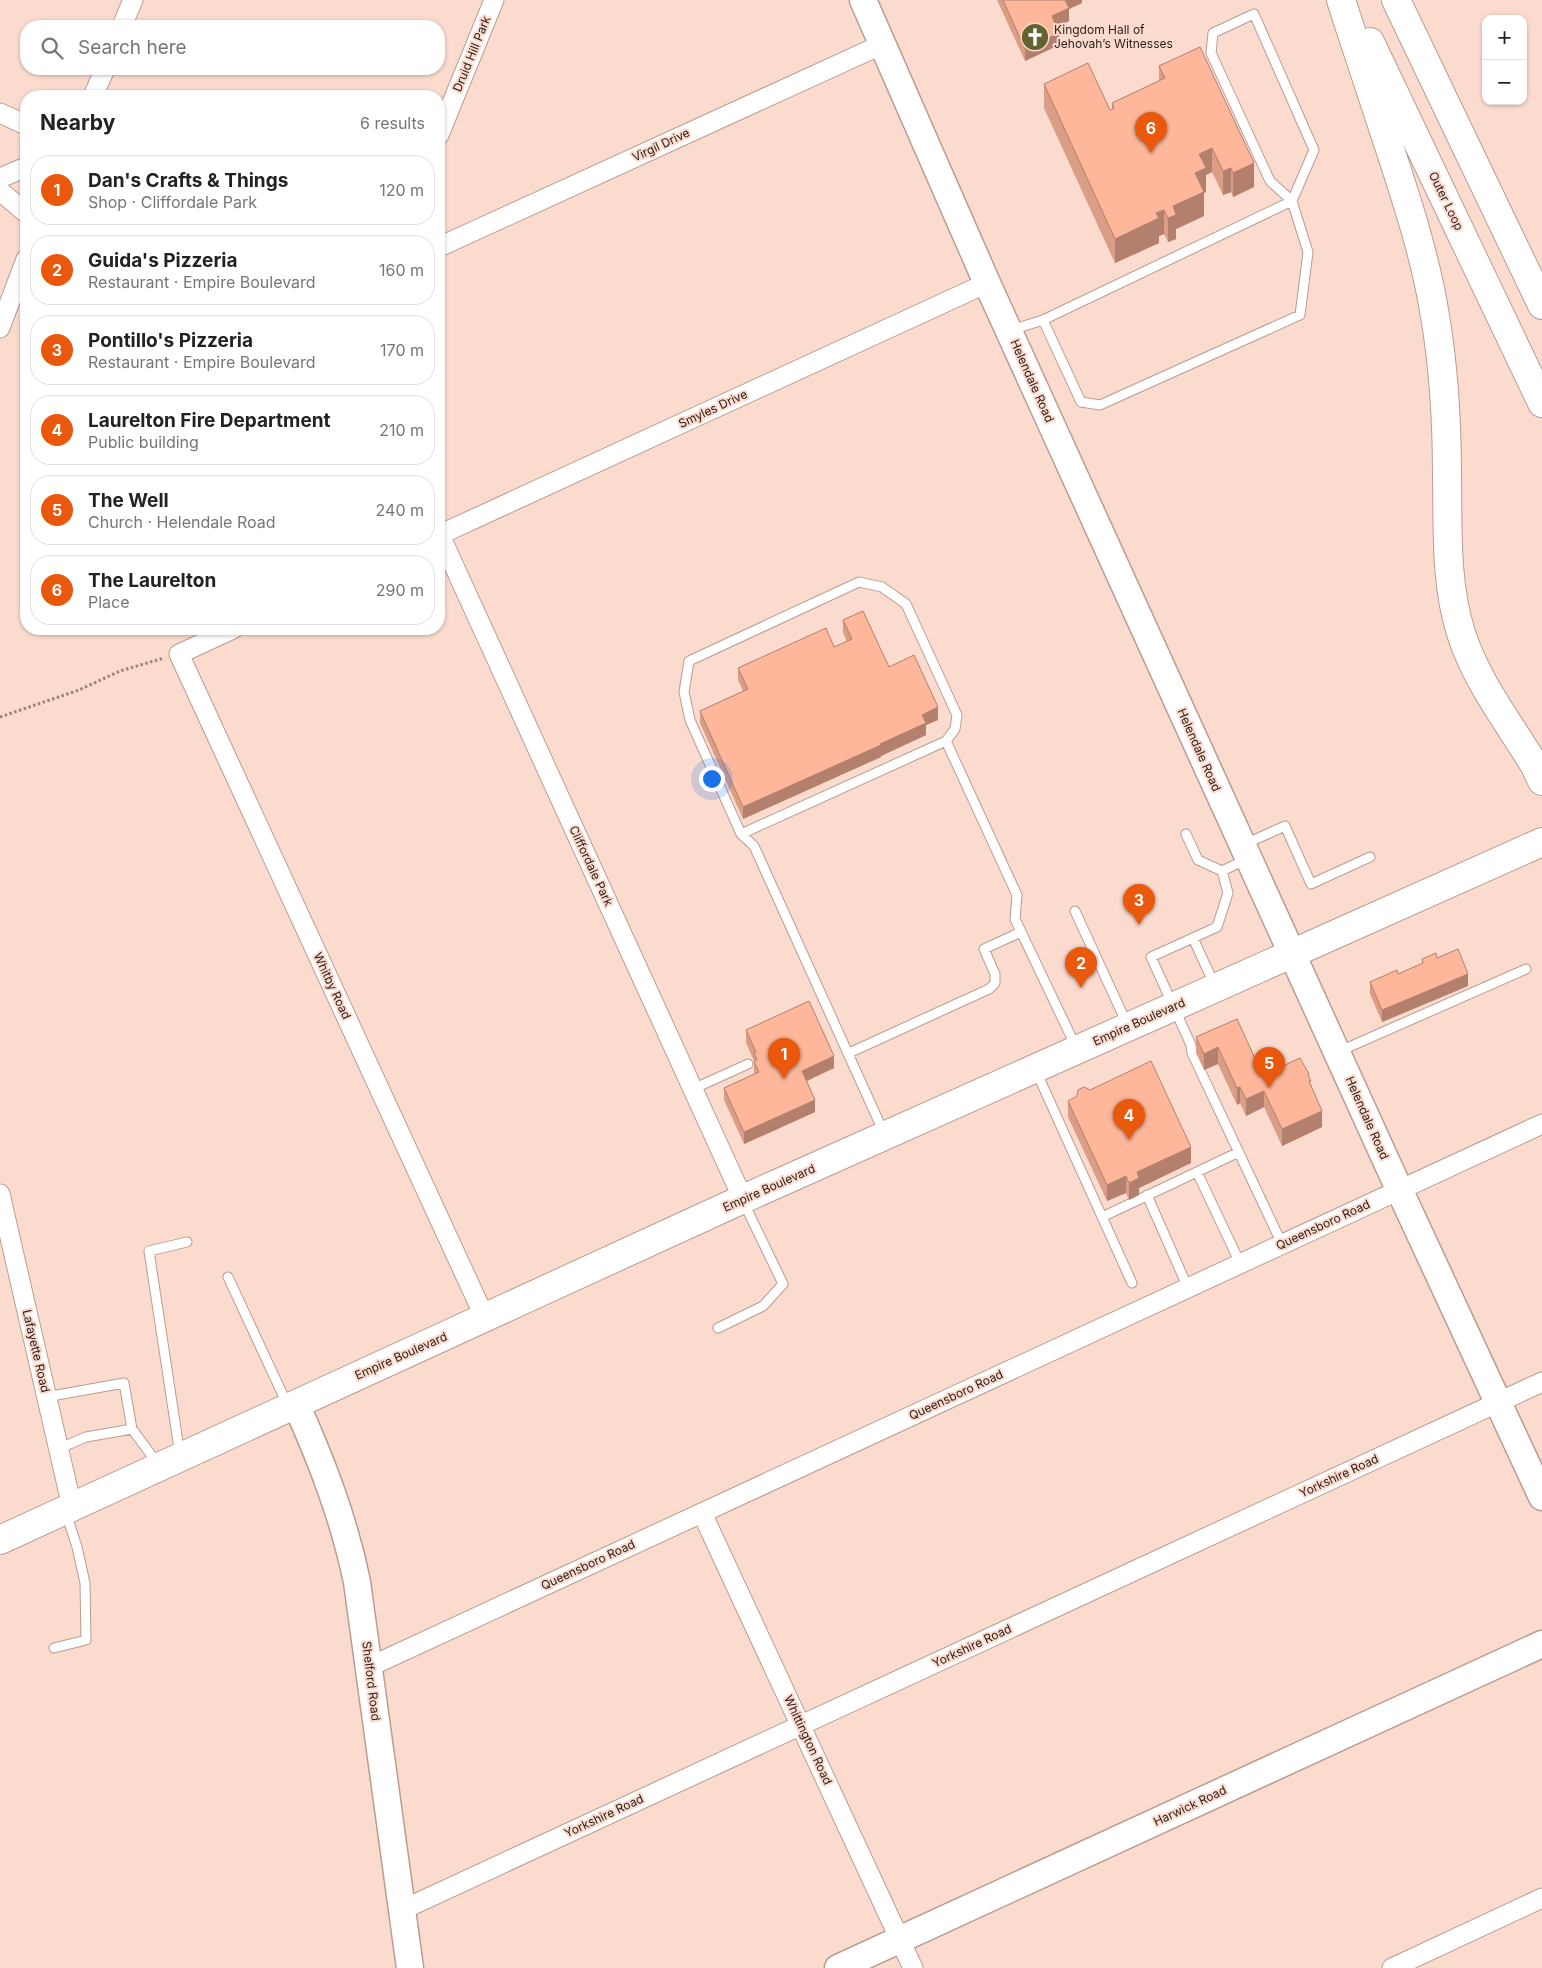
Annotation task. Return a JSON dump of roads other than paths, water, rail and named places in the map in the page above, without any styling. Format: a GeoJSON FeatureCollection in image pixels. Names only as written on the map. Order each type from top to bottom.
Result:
{"type":"FeatureCollection","features":[{"type":"Feature","properties":{"kind":"main road"},"geometry":{"type":"LineString","coordinates":[[1341,0],[1411,214],[1432,300],[1441,353],[1444,391],[1448,552],[1458,623],[1468,653],[1478,673],[1535,766],[1542,781]]}},
{"type":"Feature","properties":{"kind":"main road","name":"Outer Loop"},"geometry":{"type":"LineString","coordinates":[[1350,0],[1542,403]]}},
{"type":"Feature","properties":{"kind":"main road"},"geometry":{"type":"LineString","coordinates":[[1396,0],[1542,305]]}},
{"type":"Feature","properties":{"kind":"main road","name":"Empire Boulevard"},"geometry":{"type":"LineString","coordinates":[[0,1540],[743,1199],[1542,842]]}},
{"type":"Feature","properties":{"kind":"street"},"geometry":{"type":"LineString","coordinates":[[125,20],[133,0]]}},
{"type":"Feature","properties":{"kind":"street","name":"Druid Hill Park"},"geometry":{"type":"LineString","coordinates":[[445,120],[494,0]]}},
{"type":"Feature","properties":{"kind":"street","name":"Helendale Road"},"geometry":{"type":"LineString","coordinates":[[862,0],[987,283],[1399,1190],[1542,1497]]}},
{"type":"Feature","properties":{"kind":"street","name":"Virgil Drive"},"geometry":{"type":"LineString","coordinates":[[445,244],[883,44]]}},
{"type":"Feature","properties":{"kind":"street"},"geometry":{"type":"LineString","coordinates":[[96,90],[102,75]]}},
{"type":"Feature","properties":{"kind":"street"},"geometry":{"type":"LineString","coordinates":[[0,113],[20,122]]}},
{"type":"Feature","properties":{"kind":"street"},"geometry":{"type":"LineString","coordinates":[[0,178],[20,169]]}},
{"type":"Feature","properties":{"kind":"street"},"geometry":{"type":"LineString","coordinates":[[0,191],[20,209]]}},
{"type":"Feature","properties":{"kind":"street"},"geometry":{"type":"LineString","coordinates":[[0,328],[20,275]]}},
{"type":"Feature","properties":{"kind":"street","name":"Smyles Drive"},"geometry":{"type":"LineString","coordinates":[[445,531],[987,283]]}},
{"type":"Feature","properties":{"kind":"street","name":"Cliffordale Park"},"geometry":{"type":"LineString","coordinates":[[445,547],[743,1199]]}},
{"type":"Feature","properties":{"kind":"street","name":"Whitby Road"},"geometry":{"type":"LineString","coordinates":[[221,635],[179,654],[485,1318]]}},
{"type":"Feature","properties":{"kind":"street","name":"Queensboro Road"},"geometry":{"type":"LineString","coordinates":[[369,1666],[1542,1124]]}},
{"type":"Feature","properties":{"kind":"street","name":"Lafayette Road"},"geometry":{"type":"LineString","coordinates":[[0,1195],[58,1448],[69,1509]]}},
{"type":"Feature","properties":{"kind":"street","name":"Yorkshire Road"},"geometry":{"type":"LineString","coordinates":[[402,1910],[1542,1382]]}},
{"type":"Feature","properties":{"kind":"street","name":"Shelford Road"},"geometry":{"type":"LineString","coordinates":[[292,1406],[326,1475],[349,1544],[357,1582],[410,1968]]}},
{"type":"Feature","properties":{"kind":"street","name":"Whittington Road"},"geometry":{"type":"LineString","coordinates":[[702,1513],[913,1968]]}},
{"type":"Feature","properties":{"kind":"street","name":"Harwick Road"},"geometry":{"type":"LineString","coordinates":[[838,1968],[1542,1644]]}},
{"type":"Feature","properties":{"kind":"street"},"geometry":{"type":"LineString","coordinates":[[1392,1968],[1542,1898]]}},
{"type":"Feature","properties":{"kind":"lane"},"geometry":{"type":"LineString","coordinates":[[1009,331],[1043,320],[1292,202],[1314,150],[1254,14],[1213,33],[1211,53],[1270,181],[1292,202],[1308,252],[1300,315],[1100,405],[1081,402],[1043,320]]}},
{"type":"Feature","properties":{"kind":"lane"},"geometry":{"type":"LineString","coordinates":[[742,834],[946,741],[955,729],[957,715],[906,604],[882,587],[859,582],[688,661],[684,692],[690,720],[742,834],[754,846],[886,1135]]}},
{"type":"Feature","properties":{"kind":"lane"},"geometry":{"type":"LineString","coordinates":[[946,741],[1018,895],[1015,918],[1077,1050]]}},
{"type":"Feature","properties":{"kind":"lane"},"geometry":{"type":"LineString","coordinates":[[1222,870],[1285,826],[1311,884],[1370,857]]}},
{"type":"Feature","properties":{"kind":"lane"},"geometry":{"type":"LineString","coordinates":[[1186,834],[1198,860],[1222,870]]}},
{"type":"Feature","properties":{"kind":"lane"},"geometry":{"type":"LineString","coordinates":[[1222,870],[1228,893],[1217,927],[1151,957],[1192,1045],[1192,1052],[1282,1244]]}},
{"type":"Feature","properties":{"kind":"lane"},"geometry":{"type":"LineString","coordinates":[[1075,911],[1128,1027]]}},
{"type":"Feature","properties":{"kind":"lane"},"geometry":{"type":"LineString","coordinates":[[850,1053],[989,989],[995,983],[995,974],[984,949],[1021,932]]}},
{"type":"Feature","properties":{"kind":"lane"},"geometry":{"type":"LineString","coordinates":[[1193,938],[1216,988]]}},
{"type":"Feature","properties":{"kind":"lane"},"geometry":{"type":"LineString","coordinates":[[1337,1052],[1526,969]]}},
{"type":"Feature","properties":{"kind":"lane"},"geometry":{"type":"LineString","coordinates":[[693,1089],[748,1064]]}},
{"type":"Feature","properties":{"kind":"lane"},"geometry":{"type":"LineString","coordinates":[[1035,1068],[1132,1283]]}},
{"type":"Feature","properties":{"kind":"lane"},"geometry":{"type":"LineString","coordinates":[[1102,1216],[1239,1152]]}},
{"type":"Feature","properties":{"kind":"lane"},"geometry":{"type":"LineString","coordinates":[[1197,1172],[1240,1263]]}},
{"type":"Feature","properties":{"kind":"lane"},"geometry":{"type":"LineString","coordinates":[[1147,1195],[1188,1288]]}},
{"type":"Feature","properties":{"kind":"lane"},"geometry":{"type":"LineString","coordinates":[[718,1328],[763,1306],[783,1284],[743,1199]]}},
{"type":"Feature","properties":{"kind":"lane"},"geometry":{"type":"LineString","coordinates":[[170,1462],[149,1252],[187,1242]]}},
{"type":"Feature","properties":{"kind":"lane"},"geometry":{"type":"LineString","coordinates":[[228,1277],[292,1406]]}},
{"type":"Feature","properties":{"kind":"lane"},"geometry":{"type":"LineString","coordinates":[[46,1397],[124,1383],[132,1429],[170,1462]]}},
{"type":"Feature","properties":{"kind":"lane"},"geometry":{"type":"LineString","coordinates":[[58,1448],[86,1437],[132,1429]]}},
{"type":"Feature","properties":{"kind":"lane"},"geometry":{"type":"LineString","coordinates":[[54,1648],[86,1640],[85,1583],[69,1509]]}},
{"type":"Feature","properties":{"kind":"place","name":"Kingdom Hall of Jehovah’s Witnesses"},"geometry":{"type":"Point","coordinates":[1035,37]}},
{"type":"Feature","properties":{"kind":"place","name":"The Laurelton"},"geometry":{"type":"Point","coordinates":[1151,153]}},
{"type":"Feature","properties":{"kind":"place","name":"Pontillo's Pizzeria"},"geometry":{"type":"Point","coordinates":[1139,925]}},
{"type":"Feature","properties":{"kind":"place","name":"Guida's Pizzeria"},"geometry":{"type":"Point","coordinates":[1081,988]}},
{"type":"Feature","properties":{"kind":"place","name":"Dan's Crafts & Things"},"geometry":{"type":"Point","coordinates":[784,1079]}},
{"type":"Feature","properties":{"kind":"place","name":"The Well"},"geometry":{"type":"Point","coordinates":[1269,1088]}},
{"type":"Feature","properties":{"kind":"place","name":"Laurelton Fire Department"},"geometry":{"type":"Point","coordinates":[1129,1140]}}]}
